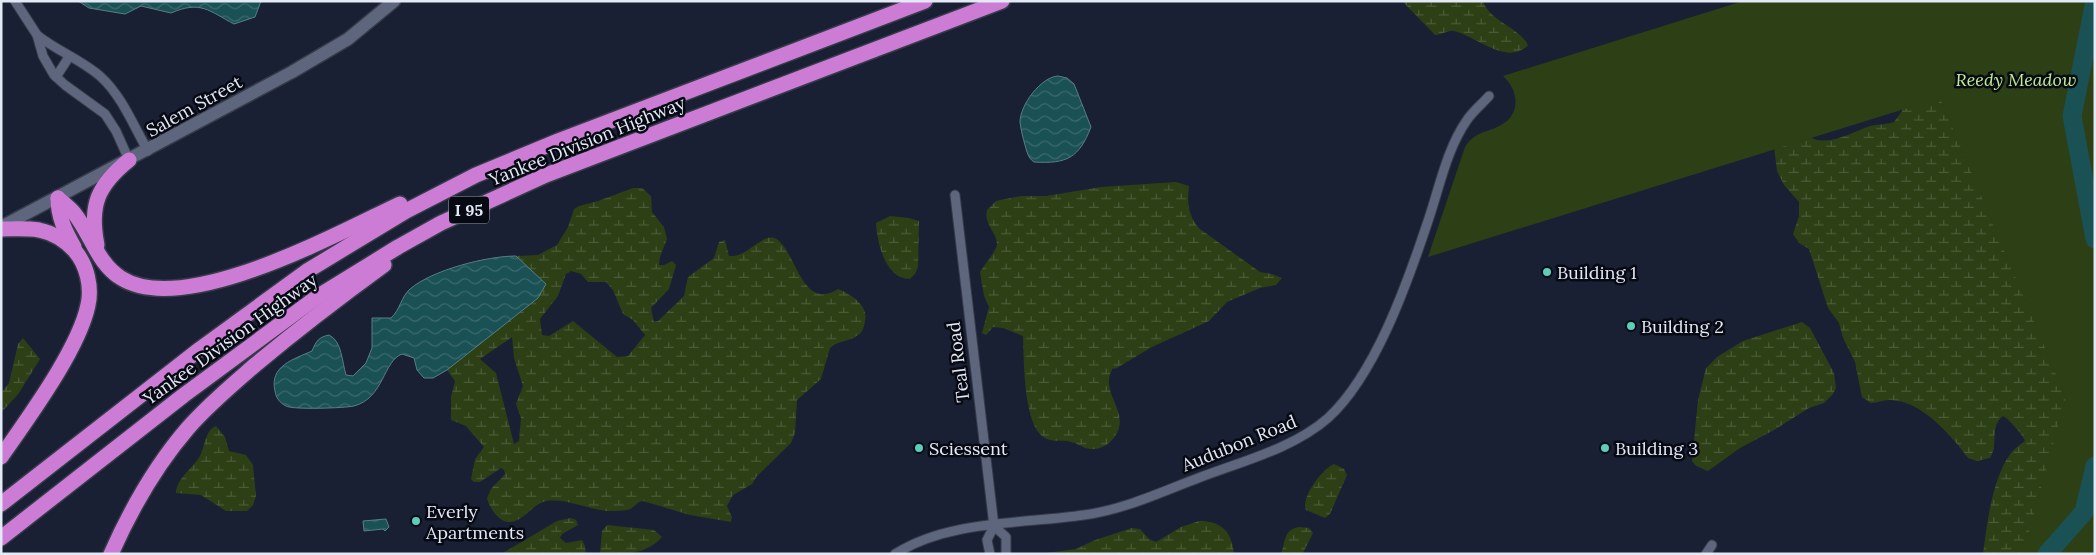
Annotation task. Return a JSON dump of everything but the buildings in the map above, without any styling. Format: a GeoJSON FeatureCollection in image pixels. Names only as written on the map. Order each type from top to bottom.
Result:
{"type":"FeatureCollection","features":[{"type":"Feature","properties":{"kind":"highway","name":"Yankee Division Highway"},"geometry":{"type":"LineString","coordinates":[[1,504],[200,349],[307,271],[406,211],[476,175],[558,141],[925,1]]}},
{"type":"Feature","properties":{"kind":"highway","name":"Yankee Division Highway"},"geometry":{"type":"LineString","coordinates":[[1,538],[154,418],[317,297],[382,256],[441,223],[546,175],[1002,1]]}},
{"type":"Feature","properties":{"kind":"highway"},"geometry":{"type":"LineString","coordinates":[[101,258],[94,228],[97,200],[110,177],[129,160]]}},
{"type":"Feature","properties":{"kind":"highway"},"geometry":{"type":"LineString","coordinates":[[58,198],[74,213],[101,258],[120,278],[146,287],[172,288],[210,282],[275,262],[404,202],[476,175]]}},
{"type":"Feature","properties":{"kind":"highway"},"geometry":{"type":"LineString","coordinates":[[1,457],[47,388],[81,328],[89,303],[90,294],[87,276],[62,223],[58,210],[58,198]]}},
{"type":"Feature","properties":{"kind":"highway"},"geometry":{"type":"LineString","coordinates":[[112,552],[129,516],[159,467],[176,443],[204,412],[309,320],[441,223]]}},
{"type":"Feature","properties":{"kind":"highway"},"geometry":{"type":"LineString","coordinates":[[1,228],[41,230],[63,240],[79,256]]}},
{"type":"Feature","properties":{"kind":"main road","name":"Salem Street"},"geometry":{"type":"LineString","coordinates":[[1,228],[148,151],[331,49],[392,2]]}},
{"type":"Feature","properties":{"kind":"street"},"geometry":{"type":"LineString","coordinates":[[15,1],[37,35],[43,56],[56,77],[105,114],[116,131],[129,160]]}},
{"type":"Feature","properties":{"kind":"street"},"geometry":{"type":"LineString","coordinates":[[37,35],[95,72],[108,84],[148,151]]}},
{"type":"Feature","properties":{"kind":"street"},"geometry":{"type":"LineString","coordinates":[[56,77],[69,57]]}},
{"type":"Feature","properties":{"kind":"street","name":"Audubon Road"},"geometry":{"type":"LineString","coordinates":[[895,554],[917,541],[936,534],[1084,516],[1116,509],[1279,447],[1310,432],[1329,416],[1354,387],[1381,338],[1415,259],[1456,139],[1467,119],[1490,96]]}},
{"type":"Feature","properties":{"kind":"street","name":"Teal Road"},"geometry":{"type":"LineString","coordinates":[[955,195],[994,526]]}},
{"type":"Feature","properties":{"kind":"street"},"geometry":{"type":"LineString","coordinates":[[990,554],[986,540],[994,526],[1006,537],[1006,554]]}},
{"type":"Feature","properties":{"kind":"street"},"geometry":{"type":"LineString","coordinates":[[1706,554],[1712,546]]}},
{"type":"Feature","properties":{"kind":"green space"},"geometry":{"type":"Polygon","coordinates":[[[1402,1],[1483,1],[1491,14],[1518,33],[1528,45],[1520,51],[1511,53],[1491,48],[1454,31],[1435,35],[1402,1]]]}},
{"type":"Feature","properties":{"kind":"green space","name":"Reedy Meadow"},"geometry":{"type":"Polygon","coordinates":[[[1743,1],[2095,1],[2095,554],[2023,554],[2066,398],[1940,98],[1428,257],[1465,147],[1473,138],[1496,128],[1508,120],[1515,108],[1512,88],[1503,76],[1743,1]]]}},
{"type":"Feature","properties":{"kind":"green space"},"geometry":{"type":"Polygon","coordinates":[[[2095,1],[2095,554],[1983,554],[1991,502],[1999,475],[2011,453],[2025,441],[2024,439],[2012,423],[2003,416],[1996,425],[1993,453],[1990,458],[1977,461],[1968,458],[1944,430],[1923,412],[1901,401],[1889,400],[1871,403],[1862,397],[1855,362],[1843,338],[1839,323],[1828,308],[1809,249],[1799,243],[1793,234],[1799,216],[1799,202],[1784,185],[1777,171],[1774,147],[1806,135],[1813,139],[1829,140],[1846,136],[1870,126],[1894,122],[1902,111],[1902,106],[2095,1]]]}},
{"type":"Feature","properties":{"kind":"green space"},"geometry":{"type":"Polygon","coordinates":[[[1176,182],[1189,186],[1189,209],[1200,229],[1260,272],[1282,278],[1276,285],[1260,288],[1227,302],[1209,321],[1152,347],[1115,369],[1113,368],[1109,376],[1109,385],[1117,408],[1120,425],[1117,433],[1104,447],[1090,449],[1068,441],[1045,438],[1038,431],[1032,420],[1029,407],[1026,392],[1023,336],[1003,328],[993,327],[986,335],[982,333],[989,307],[984,296],[980,272],[996,248],[997,243],[987,221],[987,210],[996,201],[1021,196],[1046,196],[1101,187],[1176,182]]]}},
{"type":"Feature","properties":{"kind":"green space"},"geometry":{"type":"Polygon","coordinates":[[[633,188],[642,188],[651,196],[652,212],[664,227],[667,239],[659,265],[672,261],[676,265],[669,289],[651,308],[654,322],[658,321],[684,296],[688,277],[714,258],[719,242],[725,240],[729,256],[736,256],[764,239],[774,238],[782,243],[807,286],[815,292],[825,294],[838,289],[858,301],[864,310],[866,316],[861,332],[855,337],[833,345],[830,348],[821,379],[797,400],[795,433],[791,443],[757,476],[752,484],[733,495],[727,506],[732,517],[731,522],[690,515],[643,501],[628,510],[607,511],[554,500],[537,505],[520,519],[506,522],[495,514],[487,498],[491,489],[505,474],[504,470],[501,468],[480,482],[474,482],[471,479],[475,459],[484,447],[466,426],[451,420],[451,397],[455,381],[447,370],[538,298],[546,284],[516,256],[538,255],[557,245],[568,227],[574,209],[633,188]],[[571,271],[566,274],[558,296],[540,319],[542,335],[549,336],[573,321],[617,357],[628,356],[645,335],[633,320],[623,314],[613,290],[606,282],[588,282],[581,274],[571,271]],[[512,337],[480,359],[496,373],[514,444],[519,441],[521,418],[516,404],[523,386],[514,358],[512,337]]]}},
{"type":"Feature","properties":{"kind":"green space"},"geometry":{"type":"Polygon","coordinates":[[[890,216],[919,221],[918,267],[910,279],[894,273],[884,258],[878,240],[876,223],[890,216]]]}},
{"type":"Feature","properties":{"kind":"green space"},"geometry":{"type":"Polygon","coordinates":[[[1802,322],[1810,328],[1834,373],[1836,388],[1833,394],[1824,403],[1809,408],[1740,448],[1708,471],[1696,466],[1692,461],[1698,400],[1706,368],[1717,357],[1743,341],[1802,322]]]}},
{"type":"Feature","properties":{"kind":"green space"},"geometry":{"type":"Polygon","coordinates":[[[23,338],[40,359],[19,393],[1,413],[1,393],[9,383],[18,344],[23,338]]]}},
{"type":"Feature","properties":{"kind":"green space"},"geometry":{"type":"Polygon","coordinates":[[[216,426],[225,437],[229,451],[246,455],[253,465],[256,496],[253,505],[247,511],[226,511],[201,495],[176,493],[182,478],[200,456],[210,431],[216,426]]]}},
{"type":"Feature","properties":{"kind":"green space"},"geometry":{"type":"Polygon","coordinates":[[[1334,464],[1344,469],[1347,475],[1330,514],[1325,518],[1306,510],[1306,498],[1319,477],[1334,464]]]}},
{"type":"Feature","properties":{"kind":"green space"},"geometry":{"type":"Polygon","coordinates":[[[571,518],[576,520],[578,525],[562,534],[560,538],[566,543],[582,540],[586,554],[501,554],[557,521],[571,518]]]}},
{"type":"Feature","properties":{"kind":"green space"},"geometry":{"type":"Polygon","coordinates":[[[1199,521],[1207,521],[1224,529],[1231,539],[1234,554],[1039,554],[1076,549],[1095,540],[1132,528],[1140,529],[1149,539],[1156,542],[1181,527],[1199,521]]]}},
{"type":"Feature","properties":{"kind":"green space"},"geometry":{"type":"Polygon","coordinates":[[[607,525],[654,530],[662,537],[656,543],[642,550],[600,554],[602,531],[607,525]]]}},
{"type":"Feature","properties":{"kind":"green space"},"geometry":{"type":"Polygon","coordinates":[[[1294,528],[1309,528],[1313,533],[1302,554],[1281,554],[1288,533],[1294,528]]]}},
{"type":"Feature","properties":{"kind":"water"},"geometry":{"type":"Polygon","coordinates":[[[78,1],[261,1],[255,17],[234,24],[211,11],[198,7],[181,9],[171,13],[141,6],[125,14],[89,8],[78,1]]]}},
{"type":"Feature","properties":{"kind":"water"},"geometry":{"type":"Polygon","coordinates":[[[1058,76],[1067,78],[1074,84],[1091,127],[1082,146],[1070,157],[1055,162],[1034,162],[1029,157],[1026,148],[1020,125],[1021,115],[1033,93],[1045,81],[1058,76]]]}},
{"type":"Feature","properties":{"kind":"water"},"geometry":{"type":"Polygon","coordinates":[[[516,256],[546,284],[538,298],[447,370],[433,378],[424,378],[417,370],[414,358],[402,354],[391,364],[371,395],[364,402],[354,406],[298,408],[286,406],[277,398],[274,382],[279,369],[312,351],[320,338],[329,335],[337,342],[346,375],[353,376],[366,363],[372,348],[372,318],[391,318],[410,289],[432,276],[460,265],[490,258],[516,256]]]}},
{"type":"Feature","properties":{"kind":"water"},"geometry":{"type":"Polygon","coordinates":[[[386,519],[389,527],[385,531],[383,529],[364,531],[363,521],[386,519]]]}},
{"type":"Feature","properties":{"kind":"waterway"},"geometry":{"type":"LineString","coordinates":[[2095,1],[2072,116],[2095,239]]}},
{"type":"Feature","properties":{"kind":"waterway"},"geometry":{"type":"LineString","coordinates":[[2047,554],[2084,512],[2095,466]]}},
{"type":"Feature","properties":{"kind":"place","name":"Building 1"},"geometry":{"type":"Point","coordinates":[1547,272]}},
{"type":"Feature","properties":{"kind":"place","name":"Building 2"},"geometry":{"type":"Point","coordinates":[1631,326]}},
{"type":"Feature","properties":{"kind":"place","name":"Sciessent"},"geometry":{"type":"Point","coordinates":[919,448]}},
{"type":"Feature","properties":{"kind":"place","name":"Building 3"},"geometry":{"type":"Point","coordinates":[1605,448]}},
{"type":"Feature","properties":{"kind":"place","name":"Everly Apartments"},"geometry":{"type":"Point","coordinates":[416,521]}}]}
